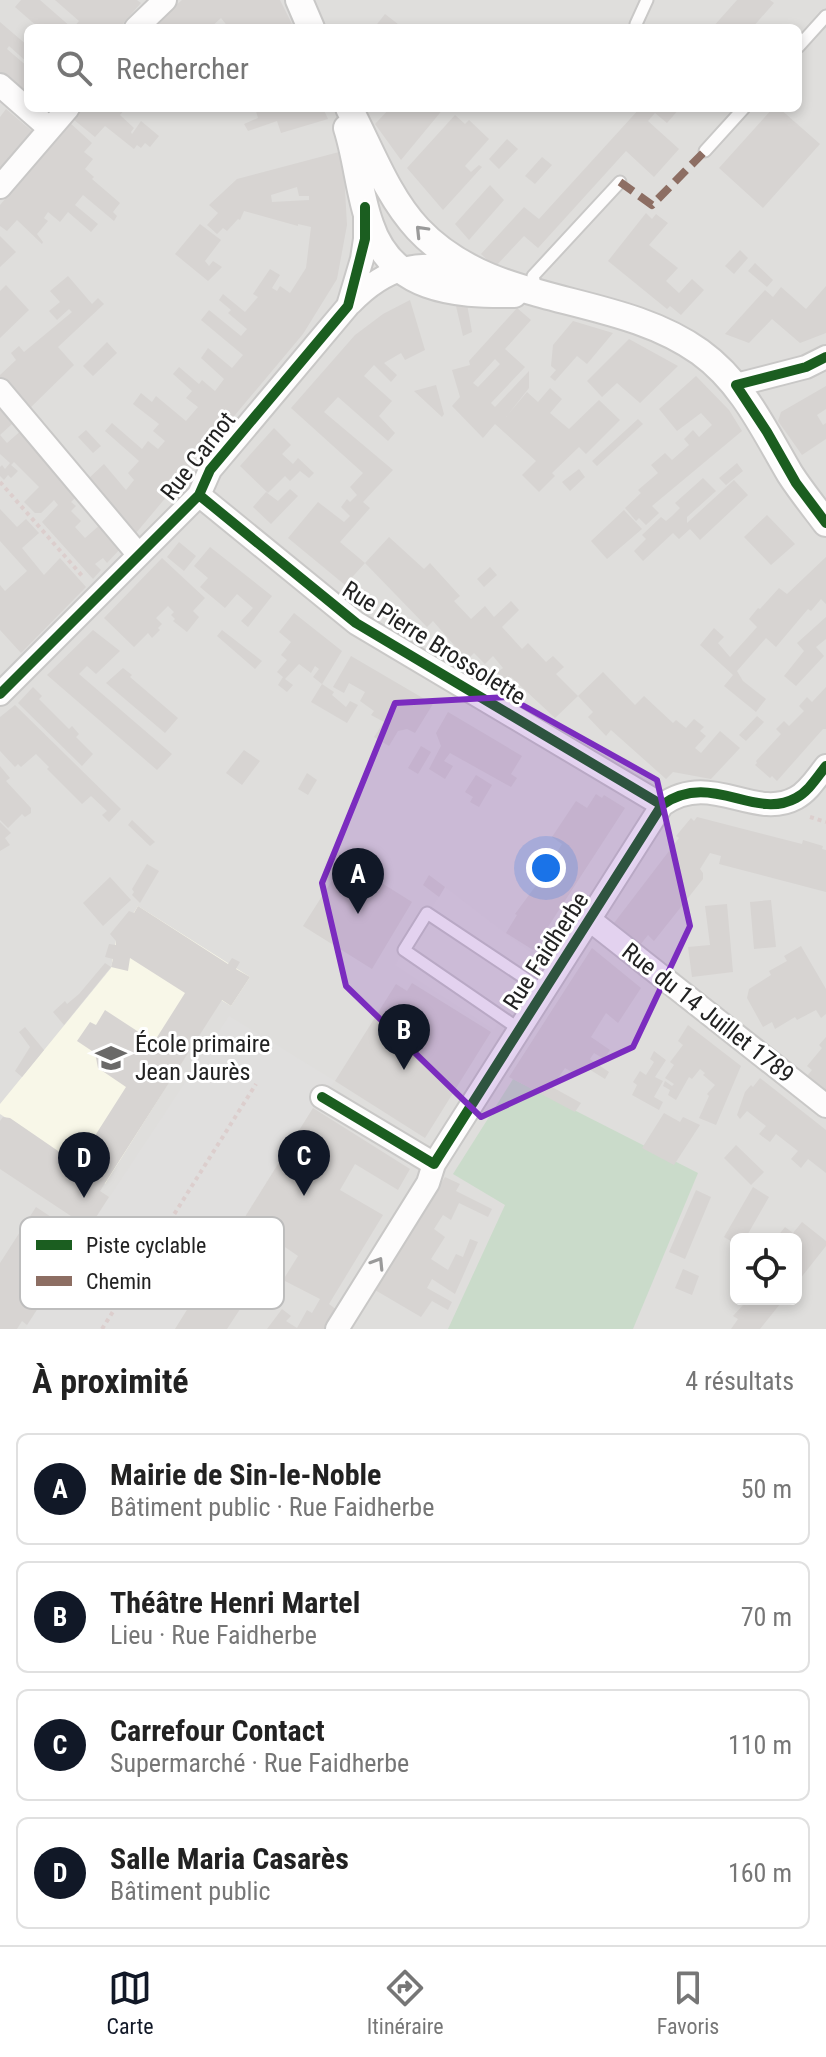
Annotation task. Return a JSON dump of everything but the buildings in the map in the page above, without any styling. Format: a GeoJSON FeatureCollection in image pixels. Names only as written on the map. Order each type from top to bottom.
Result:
{"type":"FeatureCollection","features":[{"type":"Feature","properties":{"kind":"street"},"geometry":{"type":"LineString","coordinates":[[140,24],[165,0]]}},
{"type":"Feature","properties":{"kind":"street"},"geometry":{"type":"LineString","coordinates":[[299,0],[309,24]]}},
{"type":"Feature","properties":{"kind":"street"},"geometry":{"type":"LineString","coordinates":[[0,85],[24,106]]}},
{"type":"Feature","properties":{"kind":"street"},"geometry":{"type":"LineString","coordinates":[[31,112],[50,129]]}},
{"type":"Feature","properties":{"kind":"street"},"geometry":{"type":"LineString","coordinates":[[0,187],[65,112]]}},
{"type":"Feature","properties":{"kind":"street"},"geometry":{"type":"LineString","coordinates":[[342,112],[356,158],[369,222],[384,254],[399,269],[409,277],[438,288],[537,294]]}},
{"type":"Feature","properties":{"kind":"street"},"geometry":{"type":"LineString","coordinates":[[351,112],[404,211],[438,248],[473,271]]}},
{"type":"Feature","properties":{"kind":"street","name":"Rue Carnot"},"geometry":{"type":"LineString","coordinates":[[0,694],[199,495],[210,470],[348,306],[365,239],[365,207]]}},
{"type":"Feature","properties":{"kind":"street"},"geometry":{"type":"LineString","coordinates":[[348,306],[379,278],[399,269],[438,265],[473,271],[537,294],[598,308],[658,328],[701,353],[736,385],[796,483],[826,523]]}},
{"type":"Feature","properties":{"kind":"street"},"geometry":{"type":"LineString","coordinates":[[736,385],[806,367],[826,357]]}},
{"type":"Feature","properties":{"kind":"street"},"geometry":{"type":"LineString","coordinates":[[0,390],[138,554]]}},
{"type":"Feature","properties":{"kind":"street","name":"Rue Pierre Brossolette"},"geometry":{"type":"LineString","coordinates":[[199,495],[356,623],[662,805]]}},
{"type":"Feature","properties":{"kind":"street"},"geometry":{"type":"LineString","coordinates":[[662,805],[675,795],[703,791],[769,804],[787,802],[807,791],[826,766]]}},
{"type":"Feature","properties":{"kind":"street","name":"Rue Faidherbe"},"geometry":{"type":"LineString","coordinates":[[337,1329],[428,1183],[434,1164],[662,805]]}},
{"type":"Feature","properties":{"kind":"street","name":"Rue du 14 Juillet 1789"},"geometry":{"type":"LineString","coordinates":[[590,920],[826,1106]]}},
{"type":"Feature","properties":{"kind":"street"},"geometry":{"type":"LineString","coordinates":[[322,1097],[434,1164]]}},
{"type":"Feature","properties":{"kind":"lane"},"geometry":{"type":"LineString","coordinates":[[636,24],[647,0]]}},
{"type":"Feature","properties":{"kind":"lane"},"geometry":{"type":"LineString","coordinates":[[802,43],[826,16]]}},
{"type":"Feature","properties":{"kind":"lane"},"geometry":{"type":"LineString","coordinates":[[705,151],[740,112]]}},
{"type":"Feature","properties":{"kind":"lane"},"geometry":{"type":"LineString","coordinates":[[537,294],[533,276],[620,182]]}},
{"type":"Feature","properties":{"kind":"lane"},"geometry":{"type":"LineString","coordinates":[[519,1029],[404,950],[427,913],[544,991]]}},
{"type":"Feature","properties":{"kind":"path"},"geometry":{"type":"LineString","coordinates":[[0,482],[98,595]]}},
{"type":"Feature","properties":{"kind":"path"},"geometry":{"type":"LineString","coordinates":[[172,1217],[256,1084]]}},
{"type":"Feature","properties":{"kind":"path"},"geometry":{"type":"LineString","coordinates":[[102,1329],[115,1309]]}},
{"type":"Feature","properties":{"kind":"highlighted area"},"geometry":{"type":"Polygon","coordinates":[[[508,697],[657,780],[690,926],[633,1047],[481,1117],[346,986],[322,883],[395,703],[508,697]]]}},
{"type":"Feature","properties":{"kind":"shaded area"},"geometry":{"type":"Polygon","coordinates":[[[0,0],[826,0],[826,1329],[0,1329],[0,0]]]}},
{"type":"Feature","properties":{"kind":"shaded area"},"geometry":{"type":"Polygon","coordinates":[[[445,887],[539,959],[494,1030],[395,965],[445,887]]]}},
{"type":"Feature","properties":{"kind":"shaded area","name":"École primaire Jean Jaurès"},"geometry":{"type":"Polygon","coordinates":[[[138,906],[250,977],[231,1006],[221,1000],[105,1184],[0,1114],[0,1104],[111,968],[116,941],[138,906]]]}},
{"type":"Feature","properties":{"kind":"shaded area"},"geometry":{"type":"Polygon","coordinates":[[[229,1016],[335,1081],[313,1108],[245,1217],[96,1217],[229,1016]]]}},
{"type":"Feature","properties":{"kind":"shaded area"},"geometry":{"type":"Polygon","coordinates":[[[38,1309],[187,1309],[175,1329],[25,1329],[38,1309]]]}},
{"type":"Feature","properties":{"kind":"green space"},"geometry":{"type":"Polygon","coordinates":[[[513,1079],[698,1173],[633,1329],[448,1329],[505,1205],[453,1174],[513,1079]]]}},
{"type":"Feature","properties":{"kind":"marked path"},"geometry":{"type":"LineString","coordinates":[[620,182],[652,205],[705,151]]}},
{"type":"Feature","properties":{"kind":"cycle path"},"geometry":{"type":"LineString","coordinates":[[0,694],[199,495],[210,470],[348,306],[365,239],[365,207]]}},
{"type":"Feature","properties":{"kind":"cycle path"},"geometry":{"type":"LineString","coordinates":[[826,357],[806,367],[736,385],[796,483],[826,523]]}},
{"type":"Feature","properties":{"kind":"cycle path"},"geometry":{"type":"LineString","coordinates":[[199,495],[356,623],[662,805]]}},
{"type":"Feature","properties":{"kind":"cycle path"},"geometry":{"type":"LineString","coordinates":[[322,1097],[434,1164],[662,805],[698,792],[764,804],[780,803],[805,792],[826,766]]}},
{"type":"Feature","properties":{"kind":"place","name":"Mairie de Sin-le-Noble"},"geometry":{"type":"Point","coordinates":[358,914]}},
{"type":"Feature","properties":{"kind":"place","name":"École primaire Jean Jaurès"},"geometry":{"type":"Point","coordinates":[111,1058]}},
{"type":"Feature","properties":{"kind":"place","name":"Théâtre Henri Martel"},"geometry":{"type":"Point","coordinates":[404,1070]}},
{"type":"Feature","properties":{"kind":"place","name":"Carrefour Contact"},"geometry":{"type":"Point","coordinates":[304,1196]}},
{"type":"Feature","properties":{"kind":"place","name":"Salle Maria Casarès"},"geometry":{"type":"Point","coordinates":[84,1198]}}]}
